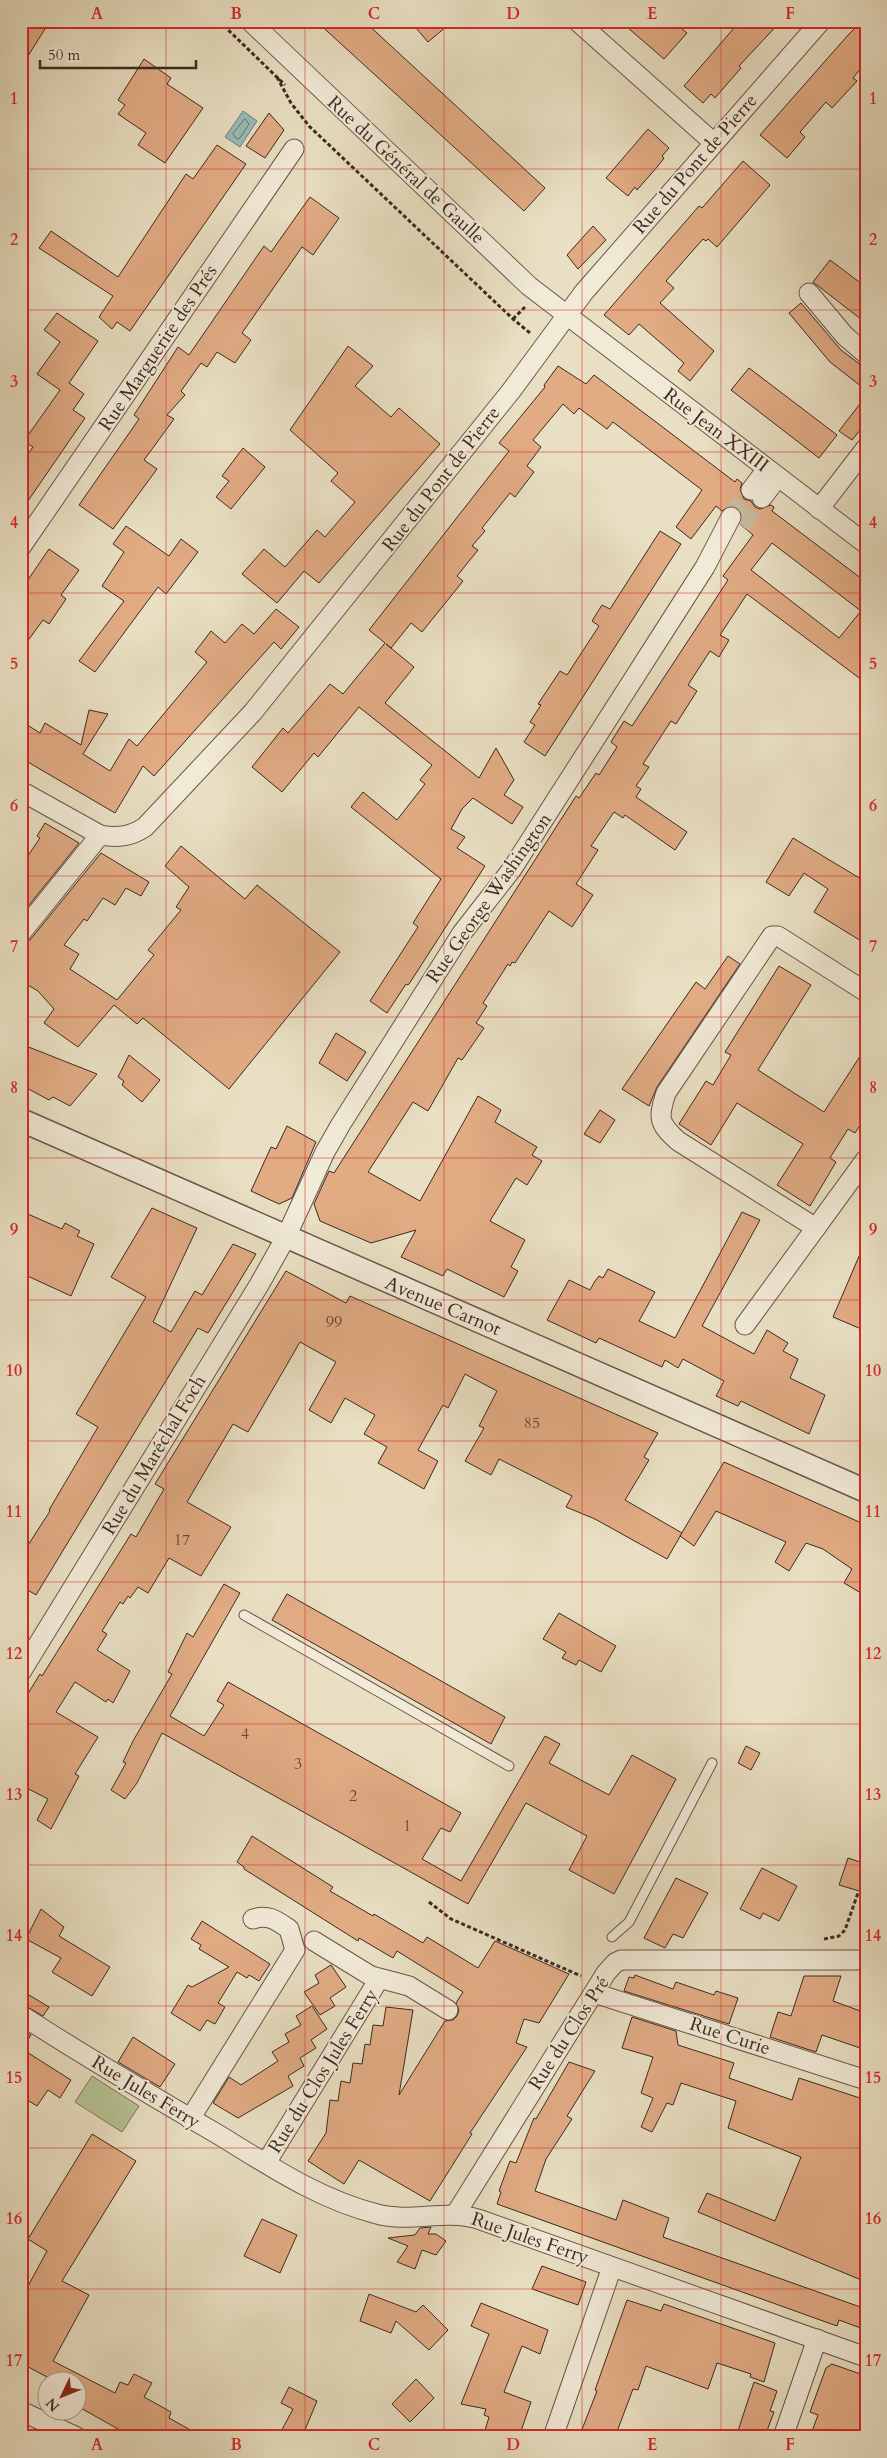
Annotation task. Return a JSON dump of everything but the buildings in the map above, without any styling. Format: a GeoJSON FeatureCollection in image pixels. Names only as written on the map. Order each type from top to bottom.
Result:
{"type":"FeatureCollection","features":[{"type":"Feature","properties":{"kind":"street","name":"Rue du Général de Gaulle"},"geometry":{"type":"LineString","coordinates":[[250,21],[529,286],[566,315]]}},
{"type":"Feature","properties":{"kind":"street"},"geometry":{"type":"LineString","coordinates":[[577,21],[714,143]]}},
{"type":"Feature","properties":{"kind":"street","name":"Rue du Pont de Pierre"},"geometry":{"type":"LineString","coordinates":[[21,791],[100,835],[115,838],[130,835],[145,827],[253,712],[511,391],[566,315],[821,21]]}},
{"type":"Feature","properties":{"kind":"street","name":"Rue Marguerite des Prés"},"geometry":{"type":"LineString","coordinates":[[21,547],[294,149]]}},
{"type":"Feature","properties":{"kind":"street"},"geometry":{"type":"LineString","coordinates":[[809,293],[844,336],[866,354]]}},
{"type":"Feature","properties":{"kind":"street","name":"Rue Jean XXIII"},"geometry":{"type":"LineString","coordinates":[[566,315],[866,544]]}},
{"type":"Feature","properties":{"kind":"street"},"geometry":{"type":"LineString","coordinates":[[819,508],[866,448]]}},
{"type":"Feature","properties":{"kind":"street"},"geometry":{"type":"LineString","coordinates":[[757,494],[772,473]]}},
{"type":"Feature","properties":{"kind":"street","name":"Rue George Washington"},"geometry":{"type":"LineString","coordinates":[[286,1237],[325,1152],[389,1046],[462,933],[512,869],[736,521]]}},
{"type":"Feature","properties":{"kind":"street"},"geometry":{"type":"LineString","coordinates":[[21,933],[100,835]]}},
{"type":"Feature","properties":{"kind":"street"},"geometry":{"type":"LineString","coordinates":[[816,1228],[678,1141],[665,1129],[659,1115],[666,1093],[772,936],[778,936],[866,992]]}},
{"type":"Feature","properties":{"kind":"street","name":"Avenue Carnot"},"geometry":{"type":"LineString","coordinates":[[21,1120],[866,1491]]}},
{"type":"Feature","properties":{"kind":"street"},"geometry":{"type":"LineString","coordinates":[[745,1325],[866,1159]]}},
{"type":"Feature","properties":{"kind":"street","name":"Rue du Maréchal Foch"},"geometry":{"type":"LineString","coordinates":[[21,1672],[286,1237]]}},
{"type":"Feature","properties":{"kind":"street"},"geometry":{"type":"LineString","coordinates":[[190,2119],[295,1950],[289,1929],[264,1915],[253,1919]]}},
{"type":"Feature","properties":{"kind":"street","name":"Rue du Clos Jules Ferry"},"geometry":{"type":"LineString","coordinates":[[314,1941],[379,1979],[408,1986],[448,2010]]}},
{"type":"Feature","properties":{"kind":"street","name":"Rue du Clos Pré"},"geometry":{"type":"LineString","coordinates":[[455,2215],[597,1988],[615,1964],[621,1960],[866,1960]]}},
{"type":"Feature","properties":{"kind":"street","name":"Rue du Clos Jules Ferry"},"geometry":{"type":"LineString","coordinates":[[266,2163],[379,1979]]}},
{"type":"Feature","properties":{"kind":"street","name":"Rue Curie"},"geometry":{"type":"LineString","coordinates":[[597,1988],[866,2080]]}},
{"type":"Feature","properties":{"kind":"street","name":"Rue Jules Ferry"},"geometry":{"type":"LineString","coordinates":[[21,2015],[190,2119],[318,2194],[378,2214],[404,2219],[455,2215],[478,2219],[866,2357]]}},
{"type":"Feature","properties":{"kind":"street"},"geometry":{"type":"LineString","coordinates":[[552,2437],[612,2267]]}},
{"type":"Feature","properties":{"kind":"street"},"geometry":{"type":"LineString","coordinates":[[783,2437],[817,2339]]}},
{"type":"Feature","properties":{"kind":"street"},"geometry":{"type":"LineString","coordinates":[[21,2411],[77,2437]]}},
{"type":"Feature","properties":{"kind":"lane"},"geometry":{"type":"LineString","coordinates":[[244,1615],[509,1766]]}},
{"type":"Feature","properties":{"kind":"lane"},"geometry":{"type":"LineString","coordinates":[[612,1937],[629,1922],[712,1763]]}},
{"type":"Feature","properties":{"kind":"path"},"geometry":{"type":"LineString","coordinates":[[218,21],[277,77],[291,103],[309,126],[512,319]]}},
{"type":"Feature","properties":{"kind":"path"},"geometry":{"type":"LineString","coordinates":[[817,1940],[839,1936],[842,1933],[858,1893]]}},
{"type":"Feature","properties":{"kind":"path"},"geometry":{"type":"LineString","coordinates":[[429,1902],[451,1919],[597,1988]]}},
{"type":"Feature","properties":{"kind":"green space"},"geometry":{"type":"Polygon","coordinates":[[[92,2076],[139,2106],[122,2132],[75,2102],[92,2076]]]}},
{"type":"Feature","properties":{"kind":"water"},"geometry":{"type":"Polygon","coordinates":[[[243,111],[257,121],[240,147],[225,137],[243,111]]]}},
{"type":"Feature","properties":{"kind":"tunnel"},"geometry":{"type":"LineString","coordinates":[[731,517],[751,490]]}},
{"type":"Feature","properties":{"kind":"tunnel"},"geometry":{"type":"LineString","coordinates":[[741,525],[762,498]]}}]}
